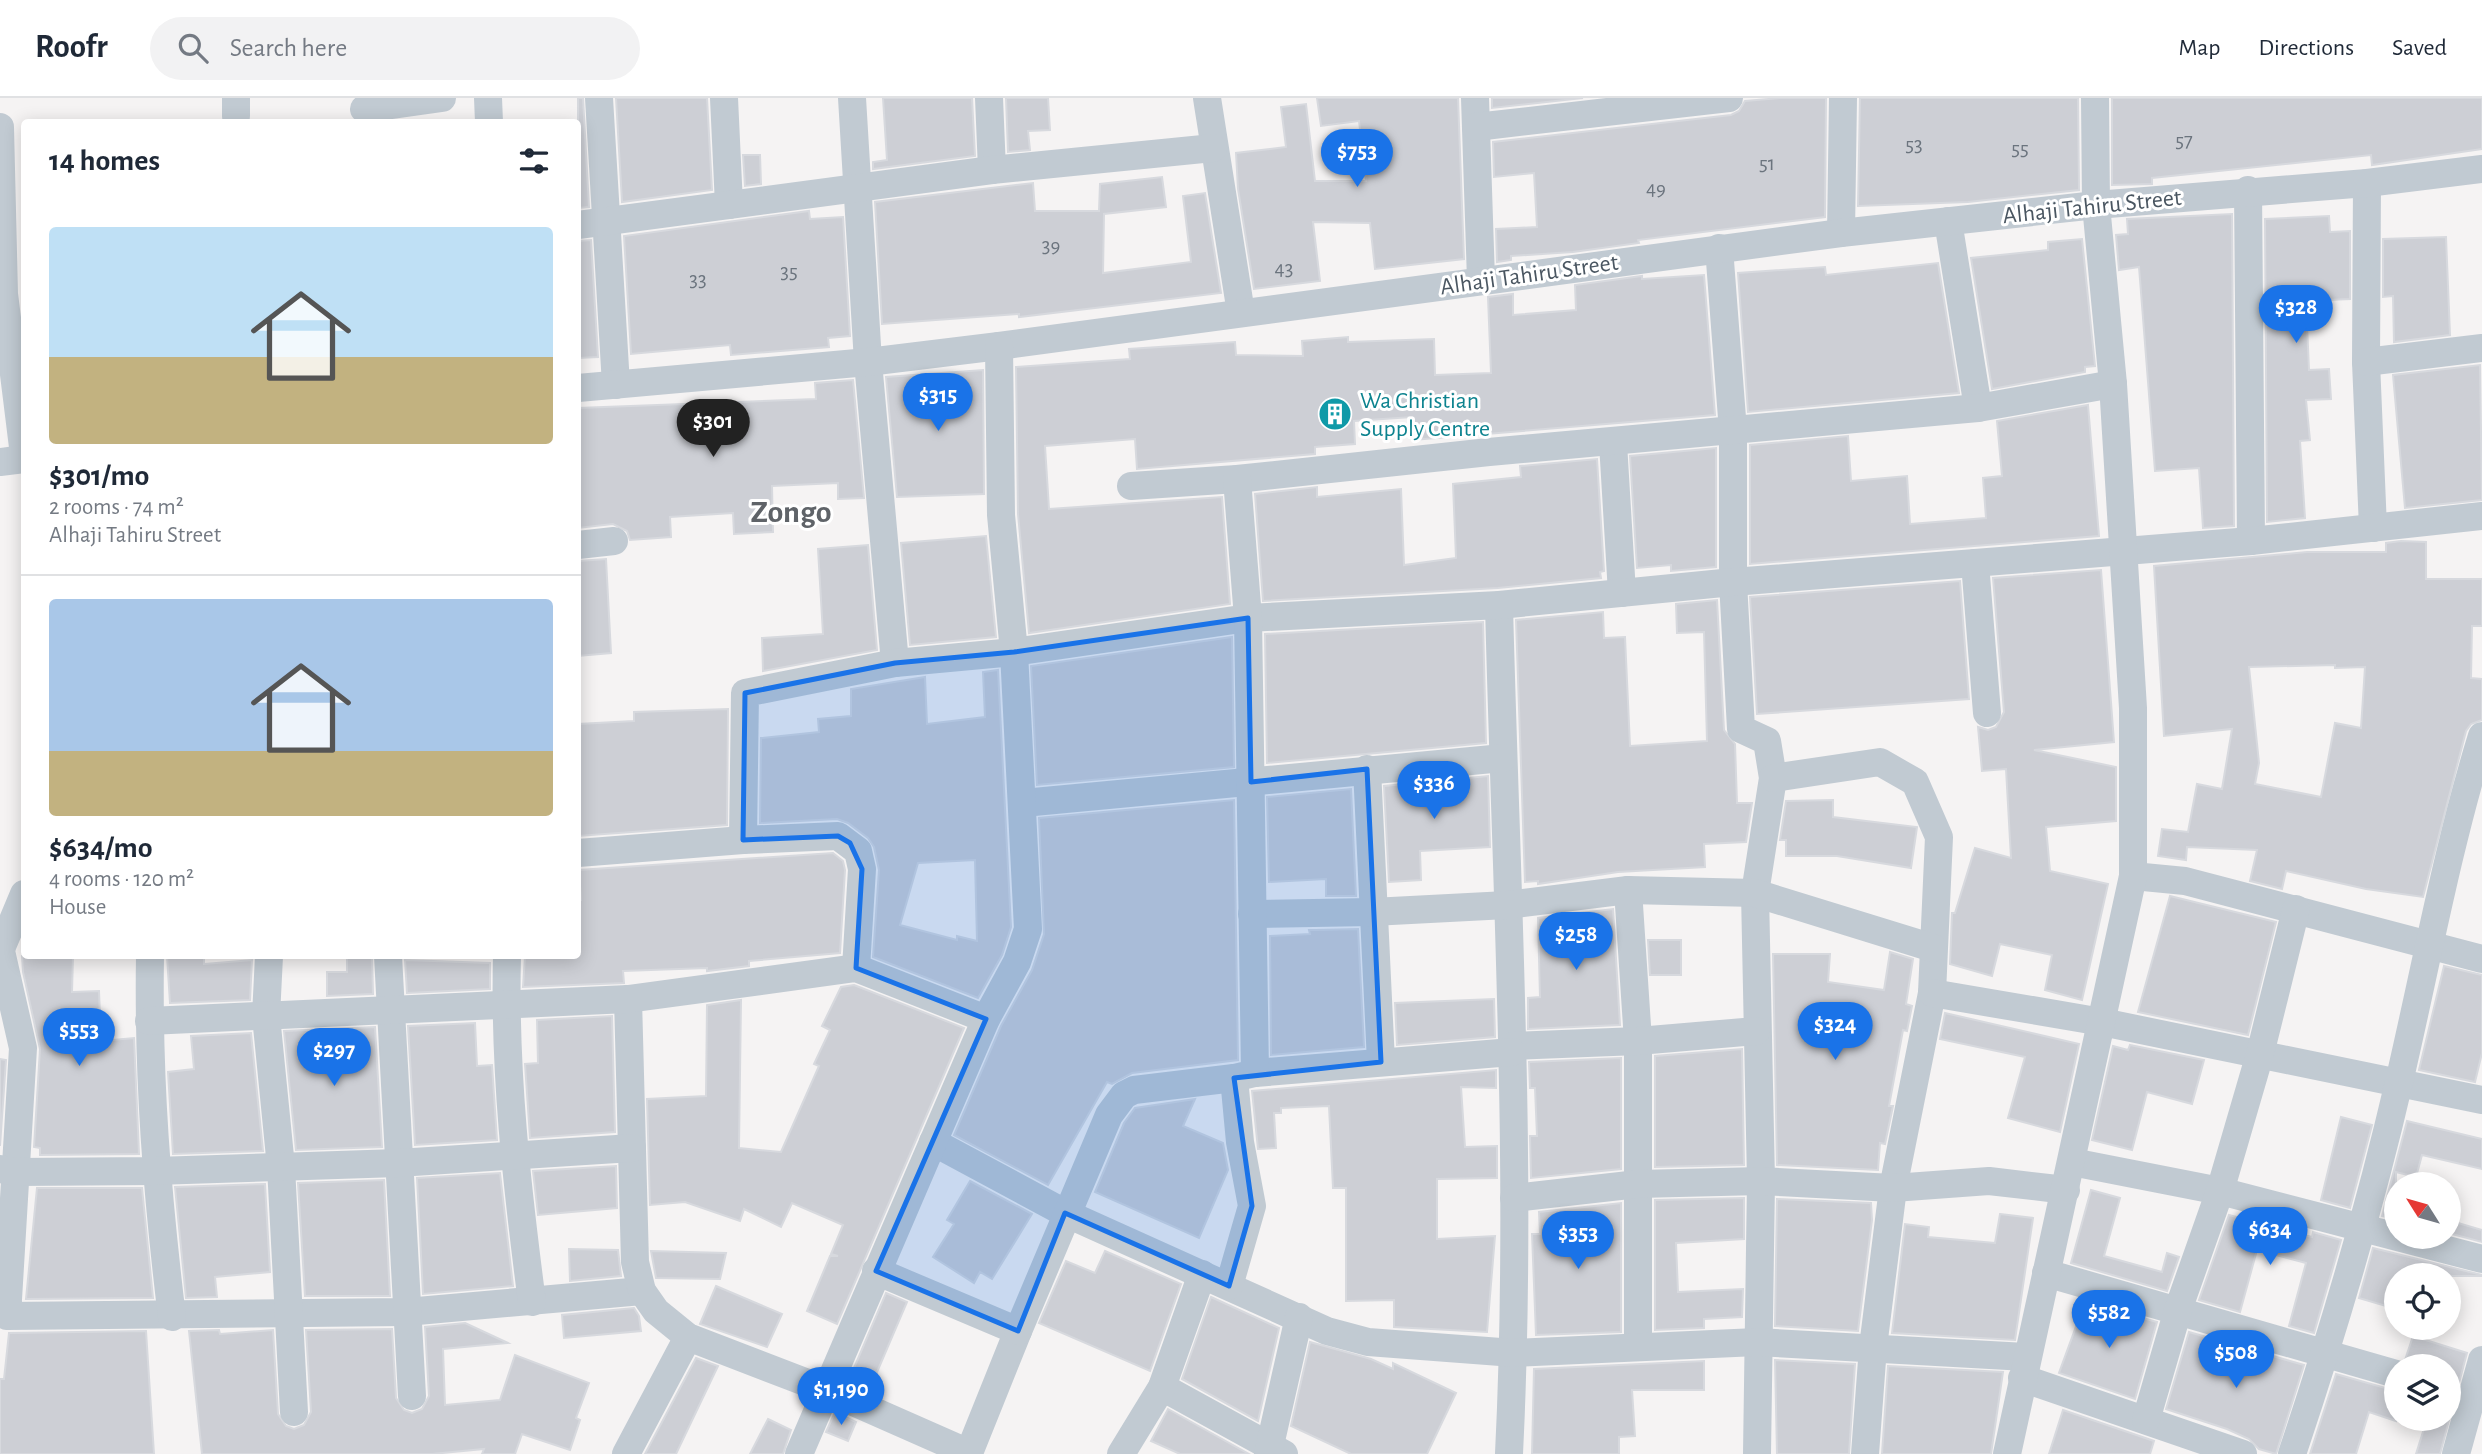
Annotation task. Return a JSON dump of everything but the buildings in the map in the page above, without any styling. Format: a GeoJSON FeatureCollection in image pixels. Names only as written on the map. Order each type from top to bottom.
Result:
{"type":"FeatureCollection","features":[{"type":"Feature","properties":{"kind":"street"},"geometry":{"type":"LineString","coordinates":[[364,110],[442,98]]}},
{"type":"Feature","properties":{"kind":"street"},"geometry":{"type":"LineString","coordinates":[[488,98],[489,119]]}},
{"type":"Feature","properties":{"kind":"street"},"geometry":{"type":"LineString","coordinates":[[599,98],[591,223],[616,385]]}},
{"type":"Feature","properties":{"kind":"street"},"geometry":{"type":"LineString","coordinates":[[724,98],[729,205]]}},
{"type":"Feature","properties":{"kind":"street"},"geometry":{"type":"LineString","coordinates":[[852,98],[868,362],[895,663]]}},
{"type":"Feature","properties":{"kind":"street"},"geometry":{"type":"LineString","coordinates":[[989,98],[992,170]]}},
{"type":"Feature","properties":{"kind":"street"},"geometry":{"type":"LineString","coordinates":[[1207,98],[1241,313]]}},
{"type":"Feature","properties":{"kind":"street"},"geometry":{"type":"LineString","coordinates":[[1475,98],[1481,280]]}},
{"type":"Feature","properties":{"kind":"street"},"geometry":{"type":"LineString","coordinates":[[1476,127],[1724,98]]}},
{"type":"Feature","properties":{"kind":"street"},"geometry":{"type":"LineString","coordinates":[[1841,233],[1843,98]]}},
{"type":"Feature","properties":{"kind":"street"},"geometry":{"type":"LineString","coordinates":[[2007,1454],[2133,876],[2133,708],[2113,384],[2096,205],[2095,98]]}},
{"type":"Feature","properties":{"kind":"street"},"geometry":{"type":"LineString","coordinates":[[0,127],[9,294],[21,424]]}},
{"type":"Feature","properties":{"kind":"street"},"geometry":{"type":"LineString","coordinates":[[591,223],[857,190],[992,170],[1213,148]]}},
{"type":"Feature","properties":{"kind":"street","name":"Alhaji Tahiru Street"},"geometry":{"type":"LineString","coordinates":[[581,388],[868,362],[999,346],[1841,233],[2096,205],[2248,190],[2367,183],[2482,169]]}},
{"type":"Feature","properties":{"kind":"street"},"geometry":{"type":"LineString","coordinates":[[2367,183],[2366,362],[2373,528]]}},
{"type":"Feature","properties":{"kind":"street"},"geometry":{"type":"LineString","coordinates":[[2248,190],[2251,541]]}},
{"type":"Feature","properties":{"kind":"street"},"geometry":{"type":"LineString","coordinates":[[1948,221],[1978,408]]}},
{"type":"Feature","properties":{"kind":"street"},"geometry":{"type":"LineString","coordinates":[[1719,248],[1733,431],[1733,582],[1741,729],[1767,741],[1773,778],[1755,894],[1760,1181],[1757,1454]]}},
{"type":"Feature","properties":{"kind":"street"},"geometry":{"type":"LineString","coordinates":[[799,1454],[986,1019],[1017,962],[1028,929],[1014,652],[1001,515],[999,346]]}},
{"type":"Feature","properties":{"kind":"street"},"geometry":{"type":"LineString","coordinates":[[2366,362],[2482,348]]}},
{"type":"Feature","properties":{"kind":"street"},"geometry":{"type":"LineString","coordinates":[[1130,486],[1237,480],[1489,452],[1613,443],[1978,408],[2113,384]]}},
{"type":"Feature","properties":{"kind":"street"},"geometry":{"type":"LineString","coordinates":[[1613,443],[1622,593]]}},
{"type":"Feature","properties":{"kind":"street"},"geometry":{"type":"LineString","coordinates":[[0,462],[21,458]]}},
{"type":"Feature","properties":{"kind":"street"},"geometry":{"type":"LineString","coordinates":[[1229,1286],[1252,1206],[1240,1142],[1252,914],[1248,618],[1237,480]]}},
{"type":"Feature","properties":{"kind":"street"},"geometry":{"type":"LineString","coordinates":[[743,840],[745,693],[895,663],[1014,652],[1248,618],[1499,606],[1733,582],[2251,541],[2482,516]]}},
{"type":"Feature","properties":{"kind":"street"},"geometry":{"type":"LineString","coordinates":[[581,545],[614,541]]}},
{"type":"Feature","properties":{"kind":"street"},"geometry":{"type":"LineString","coordinates":[[1975,564],[1987,713]]}},
{"type":"Feature","properties":{"kind":"street"},"geometry":{"type":"LineString","coordinates":[[1499,606],[1514,1198],[1514,1353],[1509,1454]]}},
{"type":"Feature","properties":{"kind":"street"},"geometry":{"type":"LineString","coordinates":[[2292,1454],[2326,1352],[2399,1083],[2462,800],[2482,736]]}},
{"type":"Feature","properties":{"kind":"street"},"geometry":{"type":"LineString","coordinates":[[1023,803],[1503,758]]}},
{"type":"Feature","properties":{"kind":"street"},"geometry":{"type":"LineString","coordinates":[[1773,778],[1880,762],[1915,782],[1939,837],[1931,993],[1893,1188],[1873,1347],[1865,1454]]}},
{"type":"Feature","properties":{"kind":"street"},"geometry":{"type":"LineString","coordinates":[[1367,769],[1381,1062]]}},
{"type":"Feature","properties":{"kind":"street"},"geometry":{"type":"LineString","coordinates":[[581,853],[743,840],[838,836],[858,851],[862,869],[856,968]]}},
{"type":"Feature","properties":{"kind":"street"},"geometry":{"type":"LineString","coordinates":[[2133,876],[2185,881],[2482,959]]}},
{"type":"Feature","properties":{"kind":"street"},"geometry":{"type":"LineString","coordinates":[[1252,914],[1372,912],[1507,905],[1628,890],[1755,894],[1933,948]]}},
{"type":"Feature","properties":{"kind":"street"},"geometry":{"type":"LineString","coordinates":[[1628,890],[1638,1041],[1638,1346]]}},
{"type":"Feature","properties":{"kind":"street"},"geometry":{"type":"LineString","coordinates":[[21,901],[0,951],[23,1048],[8,1170],[4,1316],[172,1317],[406,1312],[532,1303],[642,1291]]}},
{"type":"Feature","properties":{"kind":"street"},"geometry":{"type":"LineString","coordinates":[[2146,1420],[2178,1310],[2220,1191],[2260,1054],[2296,909]]}},
{"type":"Feature","properties":{"kind":"street"},"geometry":{"type":"LineString","coordinates":[[150,959],[149,1021],[155,1171],[172,1317]]}},
{"type":"Feature","properties":{"kind":"street"},"geometry":{"type":"LineString","coordinates":[[269,959],[266,1016],[281,1167],[294,1412]]}},
{"type":"Feature","properties":{"kind":"street"},"geometry":{"type":"LineString","coordinates":[[388,959],[412,1396]]}},
{"type":"Feature","properties":{"kind":"street"},"geometry":{"type":"LineString","coordinates":[[507,959],[506,1006],[513,1154],[532,1303]]}},
{"type":"Feature","properties":{"kind":"street"},"geometry":{"type":"LineString","coordinates":[[149,1021],[628,999],[856,968],[986,1019]]}},
{"type":"Feature","properties":{"kind":"street"},"geometry":{"type":"LineString","coordinates":[[1931,993],[2102,1022],[2482,1100]]}},
{"type":"Feature","properties":{"kind":"street"},"geometry":{"type":"LineString","coordinates":[[628,999],[635,1262],[642,1291],[656,1311],[688,1337],[826,1390],[969,1454],[1065,1213],[1109,1115],[1124,1095],[1134,1090],[1245,1075],[1512,1049],[1756,1031]]}},
{"type":"Feature","properties":{"kind":"street"},"geometry":{"type":"LineString","coordinates":[[933,1142],[1065,1213],[1327,1331],[1368,1342],[1514,1353],[1757,1342],[1873,1347],[2024,1367],[2146,1420],[2243,1454]]}},
{"type":"Feature","properties":{"kind":"street"},"geometry":{"type":"LineString","coordinates":[[8,1170],[155,1171],[398,1163],[632,1148]]}},
{"type":"Feature","properties":{"kind":"street"},"geometry":{"type":"LineString","coordinates":[[2072,1162],[2220,1191],[2482,1259]]}},
{"type":"Feature","properties":{"kind":"street"},"geometry":{"type":"LineString","coordinates":[[1514,1198],[1638,1184],[1760,1181],[1893,1188],[1989,1181],[2066,1190]]}},
{"type":"Feature","properties":{"kind":"street"},"geometry":{"type":"LineString","coordinates":[[876,1271],[1018,1331]]}},
{"type":"Feature","properties":{"kind":"street"},"geometry":{"type":"LineString","coordinates":[[1121,1454],[1162,1387],[1202,1273]]}},
{"type":"Feature","properties":{"kind":"street"},"geometry":{"type":"LineString","coordinates":[[2046,1273],[2384,1370]]}},
{"type":"Feature","properties":{"kind":"street"},"geometry":{"type":"LineString","coordinates":[[1162,1387],[1274,1452],[1299,1317]]}},
{"type":"Feature","properties":{"kind":"street"},"geometry":{"type":"LineString","coordinates":[[626,1454],[688,1337]]}},
{"type":"Feature","properties":{"kind":"street"},"geometry":{"type":"LineString","coordinates":[[2461,1392],[2482,1360]]}},
{"type":"Feature","properties":{"kind":"street"},"geometry":{"type":"LineString","coordinates":[[2456,1454],[2457,1431]]}},
{"type":"Feature","properties":{"kind":"highlighted area"},"geometry":{"type":"Polygon","coordinates":[[[1248,618],[1251,782],[1367,769],[1381,1062],[1234,1078],[1252,1206],[1229,1286],[1065,1213],[1018,1331],[876,1271],[986,1019],[856,968],[862,869],[850,843],[838,836],[743,840],[745,693],[895,663],[1014,652],[1248,618]]]}},
{"type":"Feature","properties":{"kind":"place","name":"Wa Christian Supply Centre"},"geometry":{"type":"Point","coordinates":[1335,414]}},
{"type":"Feature","properties":{"kind":"district","name":"Zongo"},"geometry":{"type":"Point","coordinates":[791,511]}}]}
